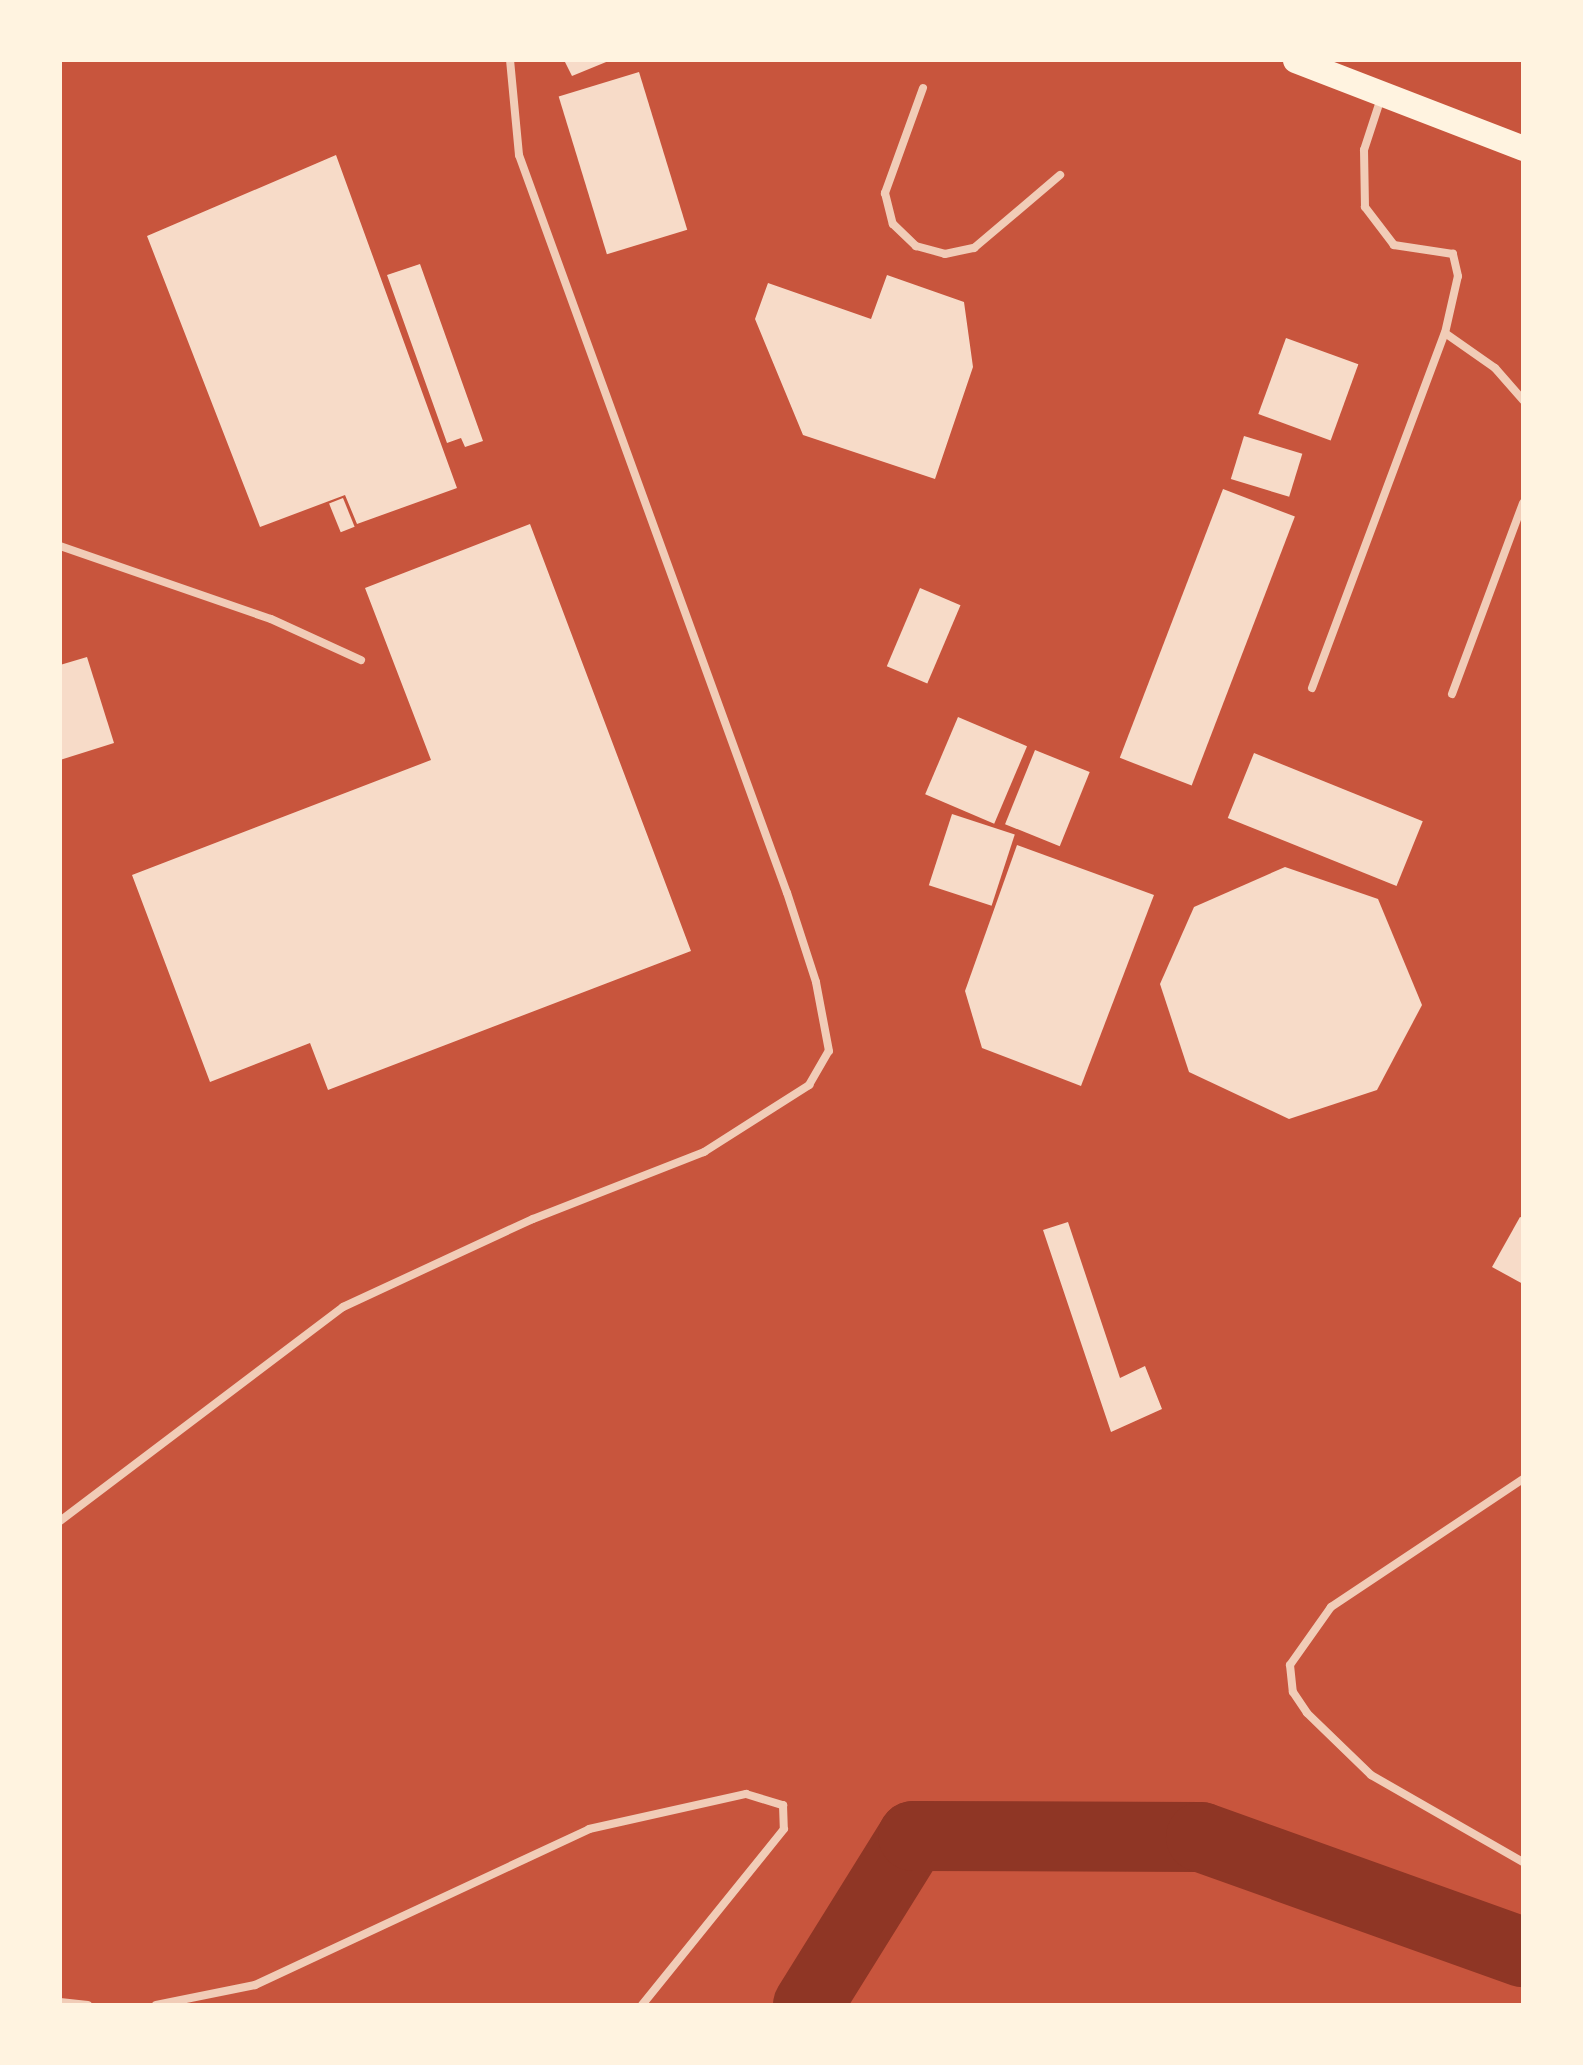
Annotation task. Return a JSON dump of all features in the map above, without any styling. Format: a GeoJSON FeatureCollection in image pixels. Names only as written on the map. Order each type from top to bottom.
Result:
{"type":"FeatureCollection","features":[{"type":"Feature","properties":{"kind":"main road"},"geometry":{"type":"LineString","coordinates":[[1295,60],[1523,148]]}},
{"type":"Feature","properties":{"kind":"lane"},"geometry":{"type":"LineString","coordinates":[[60,1521],[343,1308],[532,1219],[704,1152],[810,1086],[828,1051],[816,982],[787,893],[519,154],[510,60]]}},
{"type":"Feature","properties":{"kind":"lane"},"geometry":{"type":"LineString","coordinates":[[924,88],[885,193],[893,224],[916,246],[945,254],[974,248],[1060,175]]}},
{"type":"Feature","properties":{"kind":"lane"},"geometry":{"type":"LineString","coordinates":[[1312,688],[1445,334],[1459,262],[1438,250],[1394,246],[1365,207],[1364,150],[1382,94]]}},
{"type":"Feature","properties":{"kind":"lane"},"geometry":{"type":"LineString","coordinates":[[1445,334],[1495,368],[1523,400]]}},
{"type":"Feature","properties":{"kind":"lane"},"geometry":{"type":"LineString","coordinates":[[1452,694],[1523,503]]}},
{"type":"Feature","properties":{"kind":"lane"},"geometry":{"type":"LineString","coordinates":[[60,546],[271,619],[361,660]]}},
{"type":"Feature","properties":{"kind":"lane"},"geometry":{"type":"LineString","coordinates":[[1523,1480],[1331,1607],[1290,1665],[1293,1692],[1307,1713],[1371,1775],[1523,1862]]}},
{"type":"Feature","properties":{"kind":"lane"},"geometry":{"type":"LineString","coordinates":[[156,2005],[255,1986],[589,1829],[746,1794],[783,1805],[784,1829],[642,2005]]}},
{"type":"Feature","properties":{"kind":"lane"},"geometry":{"type":"LineString","coordinates":[[60,2002],[88,2005]]}},
{"type":"Feature","properties":{"kind":"building"},"geometry":{"type":"Polygon","coordinates":[[[564,60],[611,60],[572,76],[564,60]]]}},
{"type":"Feature","properties":{"kind":"building"},"geometry":{"type":"Polygon","coordinates":[[[639,72],[687,230],[607,254],[559,97],[639,72]]]}},
{"type":"Feature","properties":{"kind":"building"},"geometry":{"type":"Polygon","coordinates":[[[336,155],[457,488],[357,524],[345,495],[260,527],[147,236],[336,155]]]}},
{"type":"Feature","properties":{"kind":"building"},"geometry":{"type":"Polygon","coordinates":[[[420,264],[483,441],[465,447],[461,438],[447,443],[387,275],[420,264]]]}},
{"type":"Feature","properties":{"kind":"building"},"geometry":{"type":"Polygon","coordinates":[[[887,275],[964,302],[973,367],[935,479],[803,435],[755,319],[768,283],[871,319],[887,275]]]}},
{"type":"Feature","properties":{"kind":"building"},"geometry":{"type":"Polygon","coordinates":[[[1286,338],[1358,364],[1331,440],[1258,414],[1286,338]]]}},
{"type":"Feature","properties":{"kind":"building"},"geometry":{"type":"Polygon","coordinates":[[[1244,436],[1302,454],[1289,497],[1231,479],[1244,436]]]}},
{"type":"Feature","properties":{"kind":"building"},"geometry":{"type":"Polygon","coordinates":[[[1223,489],[1295,517],[1192,785],[1120,758],[1223,489]]]}},
{"type":"Feature","properties":{"kind":"building"},"geometry":{"type":"Polygon","coordinates":[[[343,498],[355,527],[341,532],[329,504],[343,498]]]}},
{"type":"Feature","properties":{"kind":"building"},"geometry":{"type":"Polygon","coordinates":[[[530,524],[691,951],[328,1090],[310,1043],[210,1082],[132,875],[431,760],[365,588],[530,524]]]}},
{"type":"Feature","properties":{"kind":"building"},"geometry":{"type":"Polygon","coordinates":[[[920,588],[961,605],[927,683],[887,666],[920,588]]]}},
{"type":"Feature","properties":{"kind":"building"},"geometry":{"type":"Polygon","coordinates":[[[87,657],[114,743],[60,760],[60,665],[87,657]]]}},
{"type":"Feature","properties":{"kind":"building"},"geometry":{"type":"Polygon","coordinates":[[[958,717],[1027,746],[994,824],[925,794],[958,717]]]}},
{"type":"Feature","properties":{"kind":"building"},"geometry":{"type":"Polygon","coordinates":[[[1035,750],[1090,772],[1060,846],[1005,824],[1035,750]]]}},
{"type":"Feature","properties":{"kind":"building"},"geometry":{"type":"Polygon","coordinates":[[[1254,753],[1423,821],[1397,886],[1228,818],[1254,753]]]}},
{"type":"Feature","properties":{"kind":"building"},"geometry":{"type":"Polygon","coordinates":[[[952,814],[1015,834],[992,906],[929,885],[952,814]]]}},
{"type":"Feature","properties":{"kind":"building"},"geometry":{"type":"Polygon","coordinates":[[[1017,845],[1154,895],[1081,1086],[982,1048],[965,991],[1017,845]]]}},
{"type":"Feature","properties":{"kind":"building"},"geometry":{"type":"Polygon","coordinates":[[[1285,867],[1378,899],[1422,1005],[1377,1090],[1289,1119],[1189,1072],[1160,984],[1194,907],[1285,867]]]}},
{"type":"Feature","properties":{"kind":"building"},"geometry":{"type":"Polygon","coordinates":[[[1520,1217],[1523,1218],[1523,1284],[1492,1267],[1520,1217]]]}},
{"type":"Feature","properties":{"kind":"building"},"geometry":{"type":"Polygon","coordinates":[[[1068,1222],[1120,1378],[1145,1366],[1162,1409],[1111,1432],[1043,1230],[1068,1222]]]}},
{"type":"Feature","properties":{"kind":"waterway"},"geometry":{"type":"LineString","coordinates":[[808,2005],[913,1836],[1201,1837],[1523,1952]]}}]}
